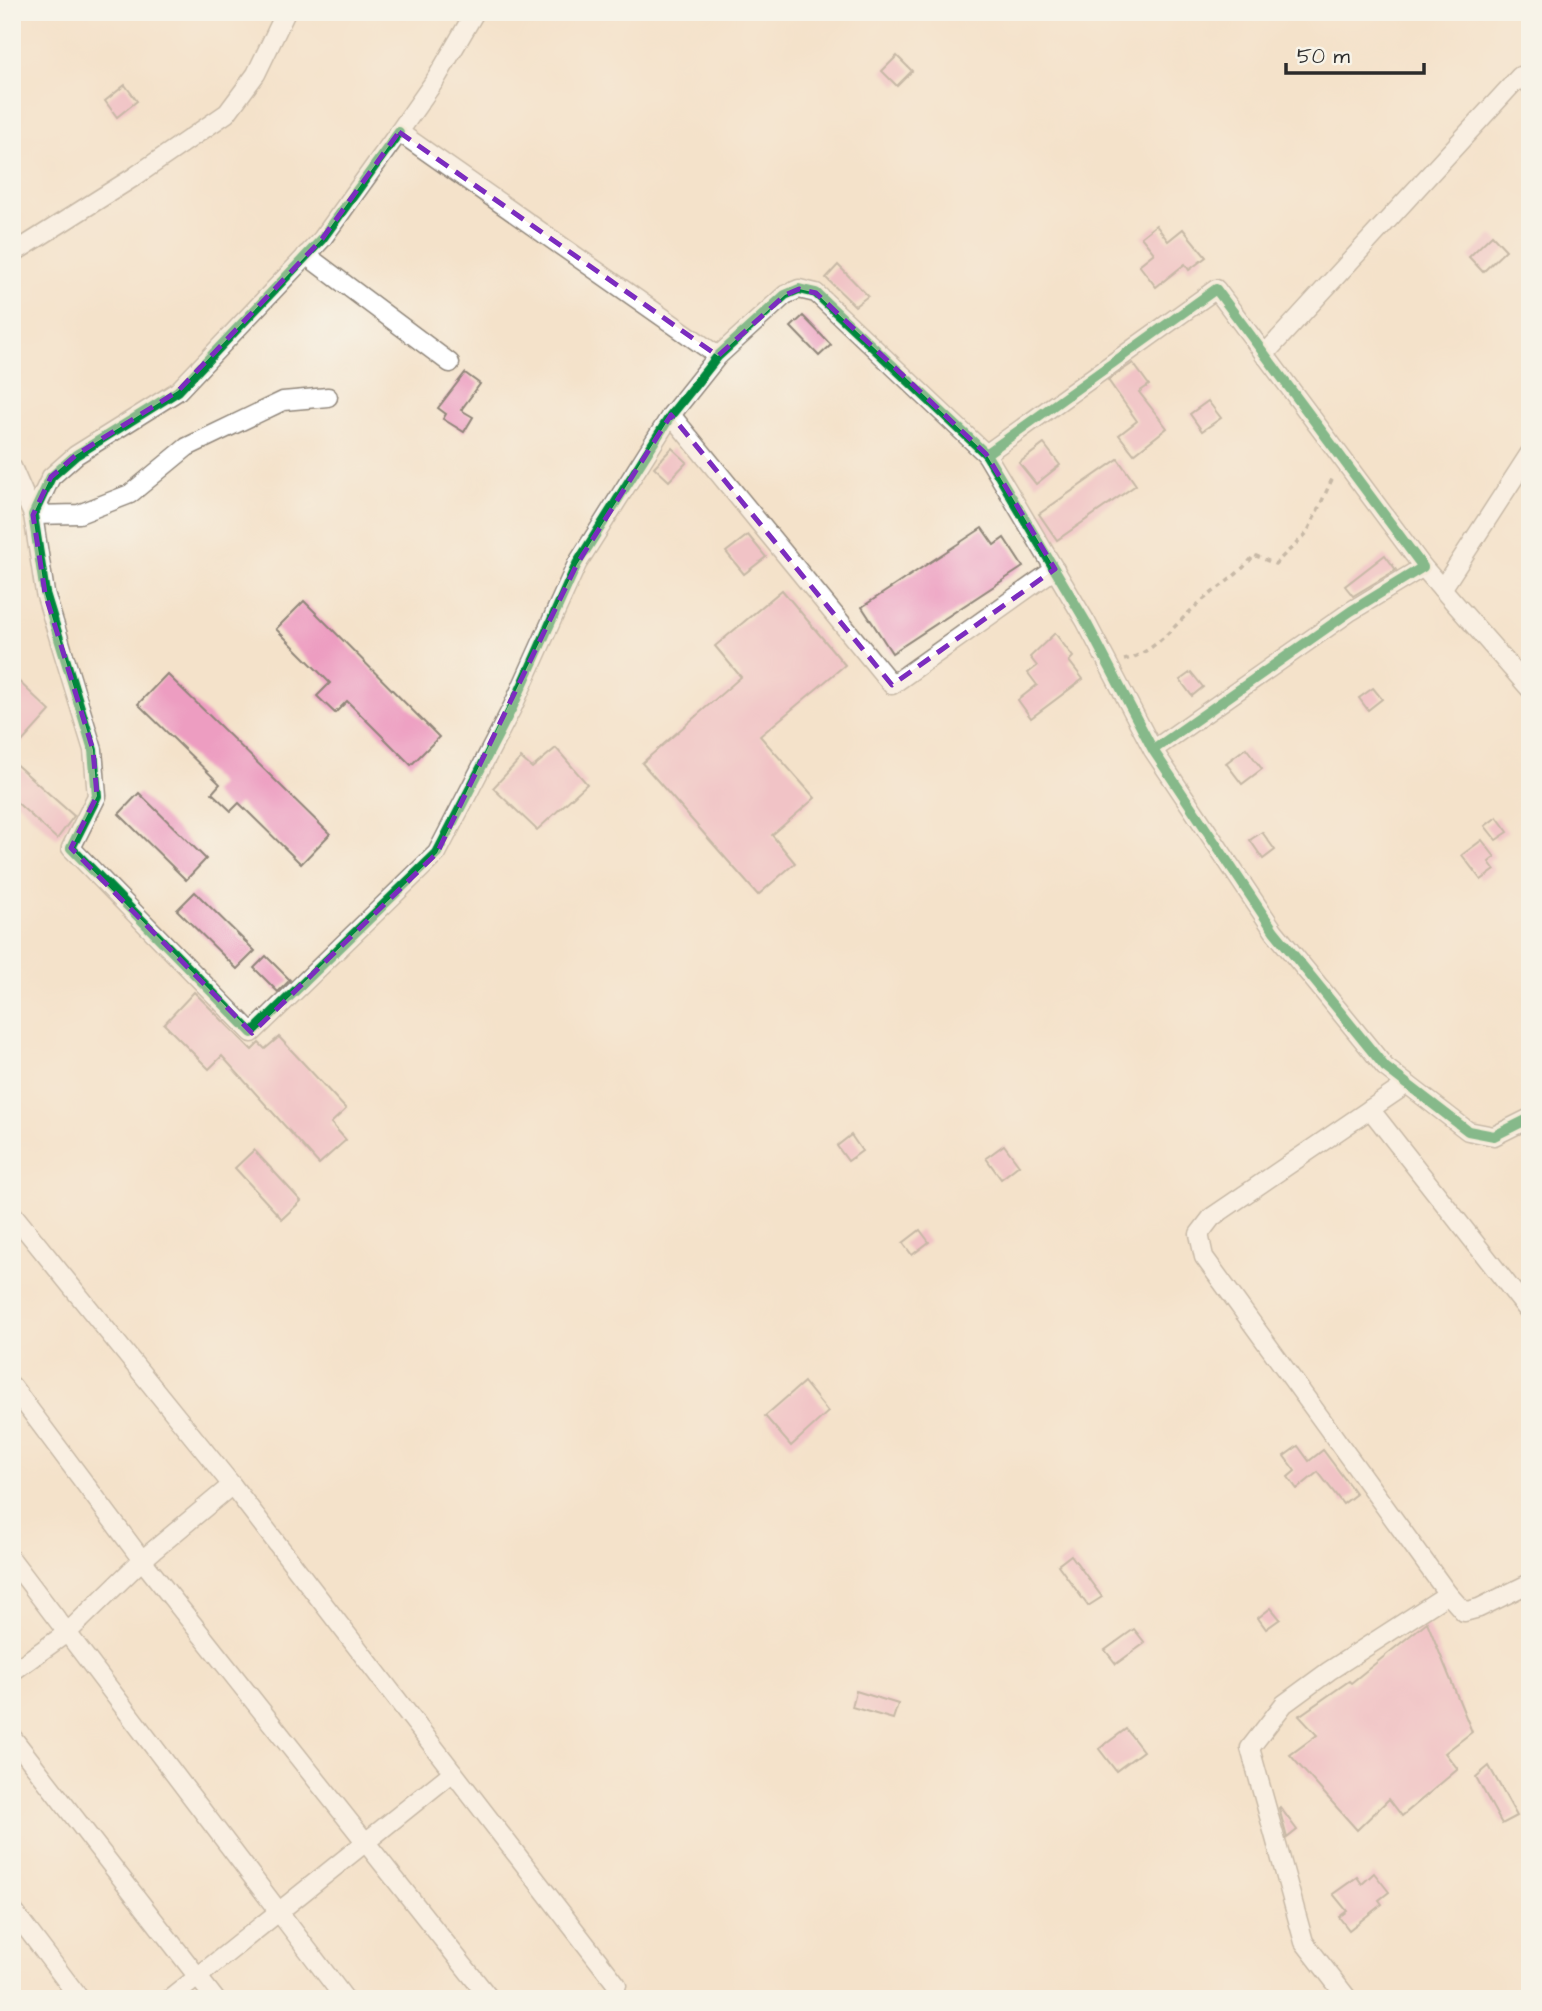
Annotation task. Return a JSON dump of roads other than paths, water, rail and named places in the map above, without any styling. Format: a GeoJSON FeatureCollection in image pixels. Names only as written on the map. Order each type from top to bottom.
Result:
{"type":"FeatureCollection","features":[{"type":"Feature","properties":{"kind":"street"},"geometry":{"type":"LineString","coordinates":[[12,254],[134,177],[227,113],[256,74],[286,12]]}},
{"type":"Feature","properties":{"kind":"street"},"geometry":{"type":"LineString","coordinates":[[33,515],[51,477],[76,455],[178,391],[321,239],[436,79],[475,12]]}},
{"type":"Feature","properties":{"kind":"street"},"geometry":{"type":"LineString","coordinates":[[1264,355],[1520,76],[1530,85]]}},
{"type":"Feature","properties":{"kind":"street"},"geometry":{"type":"LineString","coordinates":[[399,132],[718,356]]}},
{"type":"Feature","properties":{"kind":"street"},"geometry":{"type":"LineString","coordinates":[[306,255],[450,363]]}},
{"type":"Feature","properties":{"kind":"street"},"geometry":{"type":"LineString","coordinates":[[12,467],[33,515],[44,593],[93,750],[97,796],[71,848],[251,1032],[437,853],[513,706],[577,564],[671,415],[718,356],[785,295],[799,289],[816,293],[986,454],[1055,569],[1153,750],[1274,931],[1385,1067],[1468,1131],[1494,1136],[1530,1118]]}},
{"type":"Feature","properties":{"kind":"street"},"geometry":{"type":"LineString","coordinates":[[986,454],[1216,289],[1423,567],[1530,689]]}},
{"type":"Feature","properties":{"kind":"street"},"geometry":{"type":"LineString","coordinates":[[33,515],[79,514],[130,494],[187,447],[283,401],[328,397]]}},
{"type":"Feature","properties":{"kind":"street"},"geometry":{"type":"LineString","coordinates":[[671,415],[892,685],[1055,569]]}},
{"type":"Feature","properties":{"kind":"street"},"geometry":{"type":"LineString","coordinates":[[1442,589],[1530,453]]}},
{"type":"Feature","properties":{"kind":"street"},"geometry":{"type":"LineString","coordinates":[[1153,750],[1351,611],[1423,567]]}},
{"type":"Feature","properties":{"kind":"street"},"geometry":{"type":"LineString","coordinates":[[1407,1084],[1212,1217],[1199,1234],[1204,1257],[1448,1594],[1464,1612],[1479,1608],[1530,1583]]}},
{"type":"Feature","properties":{"kind":"street"},"geometry":{"type":"LineString","coordinates":[[1370,1109],[1530,1312]]}},
{"type":"Feature","properties":{"kind":"street"},"geometry":{"type":"LineString","coordinates":[[14,1218],[233,1485],[617,1985]]}},
{"type":"Feature","properties":{"kind":"street"},"geometry":{"type":"LineString","coordinates":[[12,1386],[142,1560],[490,1999]]}},
{"type":"Feature","properties":{"kind":"street"},"geometry":{"type":"LineString","coordinates":[[12,1672],[68,1632],[142,1560],[233,1485]]}},
{"type":"Feature","properties":{"kind":"street"},"geometry":{"type":"LineString","coordinates":[[12,1560],[277,1914],[345,1999]]}},
{"type":"Feature","properties":{"kind":"street"},"geometry":{"type":"LineString","coordinates":[[1348,1999],[1304,1942],[1250,1748],[1284,1704],[1329,1671],[1448,1594]]}},
{"type":"Feature","properties":{"kind":"street"},"geometry":{"type":"LineString","coordinates":[[12,1737],[215,1999]]}},
{"type":"Feature","properties":{"kind":"street"},"geometry":{"type":"LineString","coordinates":[[170,1999],[453,1772]]}},
{"type":"Feature","properties":{"kind":"street"},"geometry":{"type":"LineString","coordinates":[[12,1909],[80,1999]]}}]}
